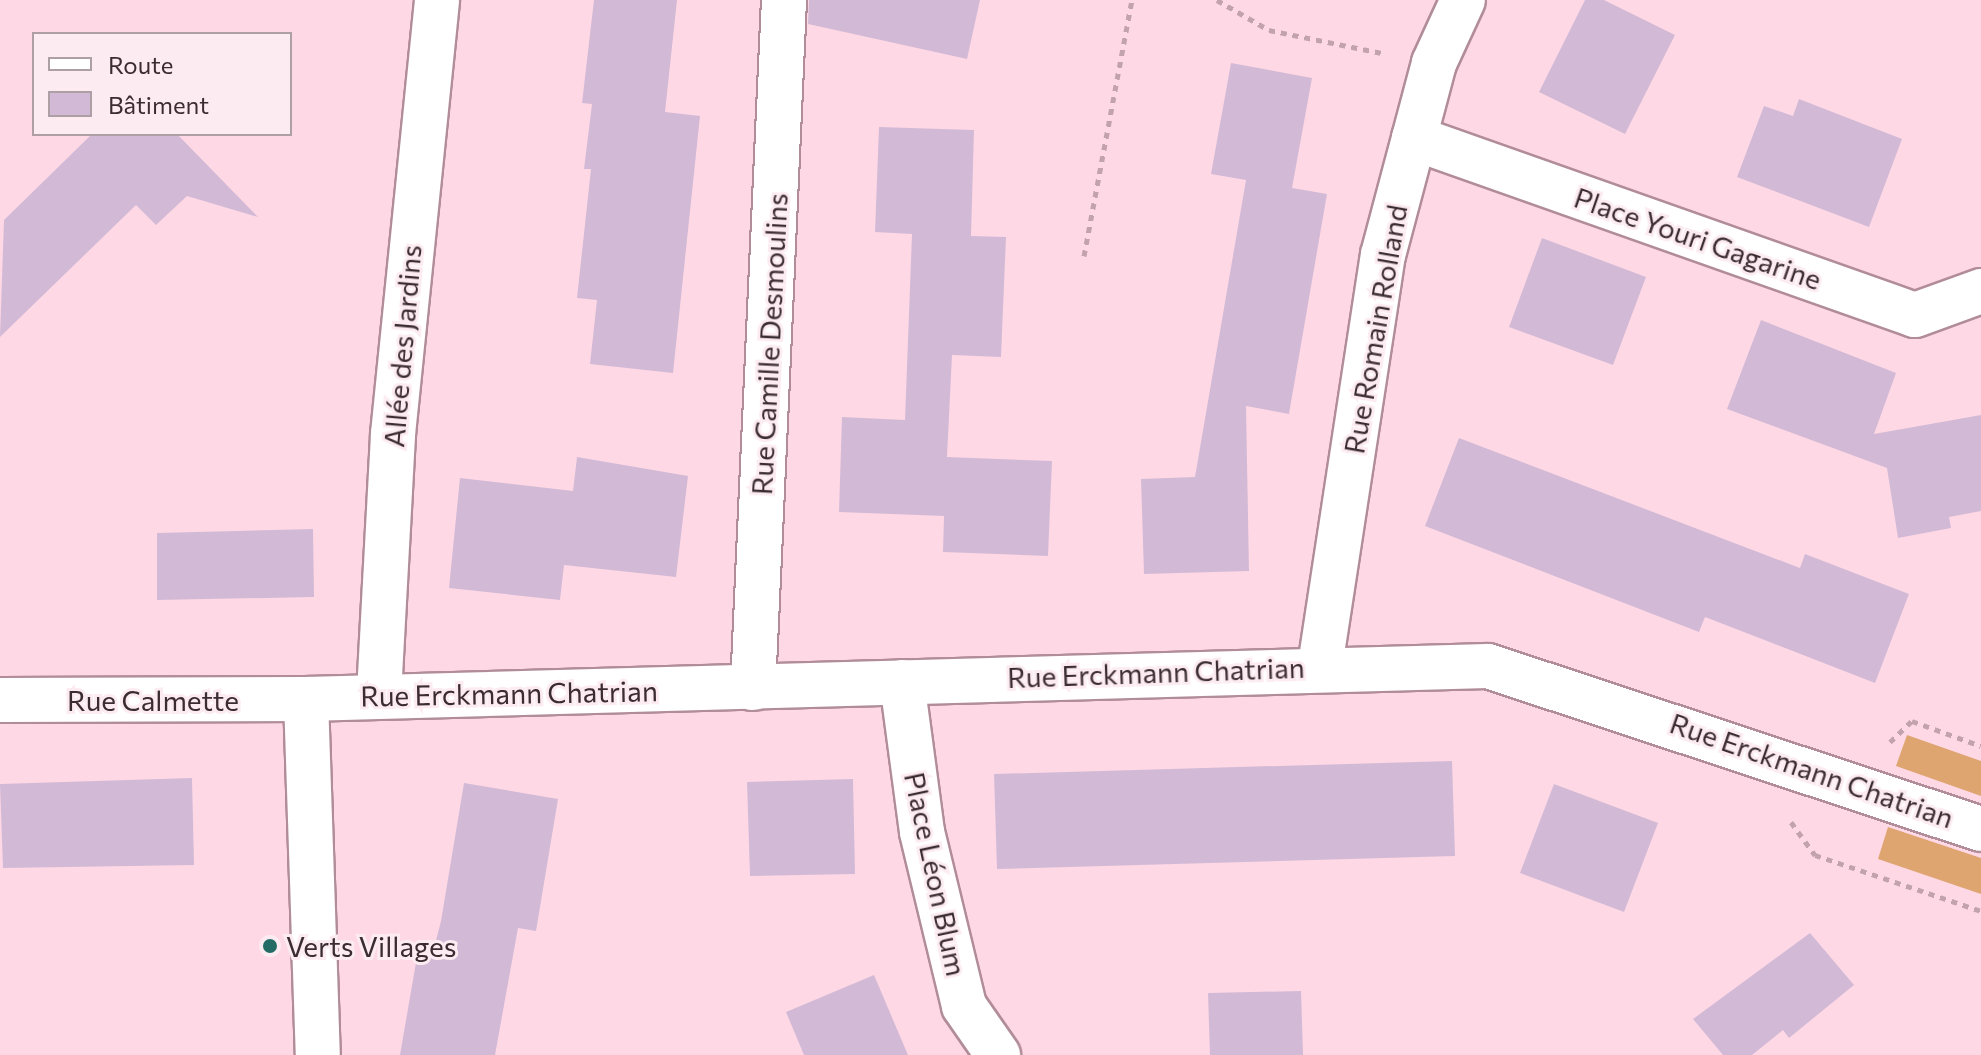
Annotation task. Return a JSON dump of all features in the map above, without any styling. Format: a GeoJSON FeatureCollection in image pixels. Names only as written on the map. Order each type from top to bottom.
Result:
{"type":"FeatureCollection","features":[{"type":"Feature","properties":{"kind":"street","name":"Allée des Jardins"},"geometry":{"type":"LineString","coordinates":[[379,694],[393,434],[437,0]]}},
{"type":"Feature","properties":{"kind":"street","name":"Rue Camille Desmoulins"},"geometry":{"type":"LineString","coordinates":[[753,688],[784,0]]}},
{"type":"Feature","properties":{"kind":"street","name":"Rue Romain Rolland"},"geometry":{"type":"LineString","coordinates":[[1320,666],[1383,255],[1434,63],[1463,0]]}},
{"type":"Feature","properties":{"kind":"street","name":"Place Youri Gagarine"},"geometry":{"type":"LineString","coordinates":[[1414,138],[1915,315],[1981,291]]}},
{"type":"Feature","properties":{"kind":"street","name":"Rue Erckmann Chatrian"},"geometry":{"type":"LineString","coordinates":[[306,699],[379,694],[753,688],[1320,666],[1488,666],[1981,829]]}},
{"type":"Feature","properties":{"kind":"street","name":"Place Léon Blum"},"geometry":{"type":"LineString","coordinates":[[902,682],[922,832],[964,1006],[998,1055]]}},
{"type":"Feature","properties":{"kind":"street","name":"Rue Calmette"},"geometry":{"type":"LineString","coordinates":[[0,700],[306,699]]}},
{"type":"Feature","properties":{"kind":"street"},"geometry":{"type":"LineString","coordinates":[[306,699],[318,1055]]}},
{"type":"Feature","properties":{"kind":"path"},"geometry":{"type":"LineString","coordinates":[[1084,256],[1132,0]]}},
{"type":"Feature","properties":{"kind":"path"},"geometry":{"type":"LineString","coordinates":[[1217,0],[1269,30],[1434,63]]}},
{"type":"Feature","properties":{"kind":"path"},"geometry":{"type":"LineString","coordinates":[[1878,753],[1912,721],[1981,746]]}},
{"type":"Feature","properties":{"kind":"path"},"geometry":{"type":"LineString","coordinates":[[1791,824],[1815,855],[1981,911]]}},
{"type":"Feature","properties":{"kind":"shaded area"},"geometry":{"type":"Polygon","coordinates":[[[1907,735],[1981,761],[1981,796],[1896,766],[1907,735]]]}},
{"type":"Feature","properties":{"kind":"shaded area"},"geometry":{"type":"Polygon","coordinates":[[[1888,827],[1981,858],[1981,894],[1878,859],[1888,827]]]}},
{"type":"Feature","properties":{"kind":"building"},"geometry":{"type":"Polygon","coordinates":[[[594,0],[677,0],[665,112],[700,116],[673,373],[590,364],[597,300],[577,298],[591,169],[584,169],[592,104],[582,103],[594,0]]]}},
{"type":"Feature","properties":{"kind":"building"},"geometry":{"type":"Polygon","coordinates":[[[809,0],[980,0],[967,59],[808,24],[809,0]]]}},
{"type":"Feature","properties":{"kind":"building"},"geometry":{"type":"Polygon","coordinates":[[[1585,0],[1604,0],[1675,35],[1625,134],[1539,92],[1585,0]]]}},
{"type":"Feature","properties":{"kind":"building"},"geometry":{"type":"Polygon","coordinates":[[[1231,63],[1312,78],[1292,188],[1327,194],[1289,414],[1246,406],[1249,571],[1144,574],[1141,479],[1195,477],[1246,180],[1211,174],[1231,63]]]}},
{"type":"Feature","properties":{"kind":"building"},"geometry":{"type":"Polygon","coordinates":[[[1799,99],[1902,139],[1869,227],[1737,177],[1764,106],[1793,116],[1799,99]]]}},
{"type":"Feature","properties":{"kind":"building"},"geometry":{"type":"Polygon","coordinates":[[[879,127],[974,130],[971,236],[1006,237],[1001,357],[952,355],[947,457],[1052,461],[1048,556],[943,552],[944,516],[839,512],[842,417],[905,420],[912,234],[875,232],[879,127]]]}},
{"type":"Feature","properties":{"kind":"building"},"geometry":{"type":"Polygon","coordinates":[[[90,136],[179,136],[258,217],[187,196],[156,225],[136,205],[0,337],[4,220],[90,136]]]}},
{"type":"Feature","properties":{"kind":"building"},"geometry":{"type":"Polygon","coordinates":[[[1542,238],[1646,277],[1613,365],[1509,327],[1542,238]]]}},
{"type":"Feature","properties":{"kind":"building"},"geometry":{"type":"Polygon","coordinates":[[[1761,320],[1896,373],[1874,434],[1981,415],[1981,511],[1949,517],[1951,528],[1898,538],[1887,468],[1727,409],[1761,320]]]}},
{"type":"Feature","properties":{"kind":"building"},"geometry":{"type":"Polygon","coordinates":[[[1459,438],[1800,568],[1805,554],[1909,594],[1875,683],[1705,617],[1699,632],[1425,526],[1459,438]]]}},
{"type":"Feature","properties":{"kind":"building"},"geometry":{"type":"Polygon","coordinates":[[[577,457],[688,476],[676,577],[564,565],[560,600],[449,588],[460,478],[573,491],[577,457]]]}},
{"type":"Feature","properties":{"kind":"building"},"geometry":{"type":"Polygon","coordinates":[[[313,529],[314,597],[157,600],[157,533],[313,529]]]}},
{"type":"Feature","properties":{"kind":"building"},"geometry":{"type":"Polygon","coordinates":[[[1452,761],[1455,856],[997,869],[994,774],[1452,761]]]}},
{"type":"Feature","properties":{"kind":"building"},"geometry":{"type":"Polygon","coordinates":[[[192,778],[194,865],[3,868],[0,784],[192,778]]]}},
{"type":"Feature","properties":{"kind":"building"},"geometry":{"type":"Polygon","coordinates":[[[853,779],[855,874],[750,876],[747,782],[853,779]]]}},
{"type":"Feature","properties":{"kind":"building"},"geometry":{"type":"Polygon","coordinates":[[[464,783],[558,799],[536,931],[518,928],[495,1055],[400,1055],[419,945],[434,948],[441,921],[464,783]]]}},
{"type":"Feature","properties":{"kind":"building"},"geometry":{"type":"Polygon","coordinates":[[[1554,784],[1658,823],[1624,912],[1520,873],[1554,784]]]}},
{"type":"Feature","properties":{"kind":"building"},"geometry":{"type":"Polygon","coordinates":[[[1810,933],[1854,985],[1789,1038],[1783,1030],[1752,1055],[1723,1055],[1693,1019],[1810,933]]]}},
{"type":"Feature","properties":{"kind":"building"},"geometry":{"type":"Polygon","coordinates":[[[874,975],[908,1055],[804,1055],[786,1012],[874,975]]]}},
{"type":"Feature","properties":{"kind":"building"},"geometry":{"type":"Polygon","coordinates":[[[1301,991],[1303,1055],[1210,1055],[1208,993],[1301,991]]]}},
{"type":"Feature","properties":{"kind":"place","name":"Verts Villages"},"geometry":{"type":"Point","coordinates":[270,946]}}]}
